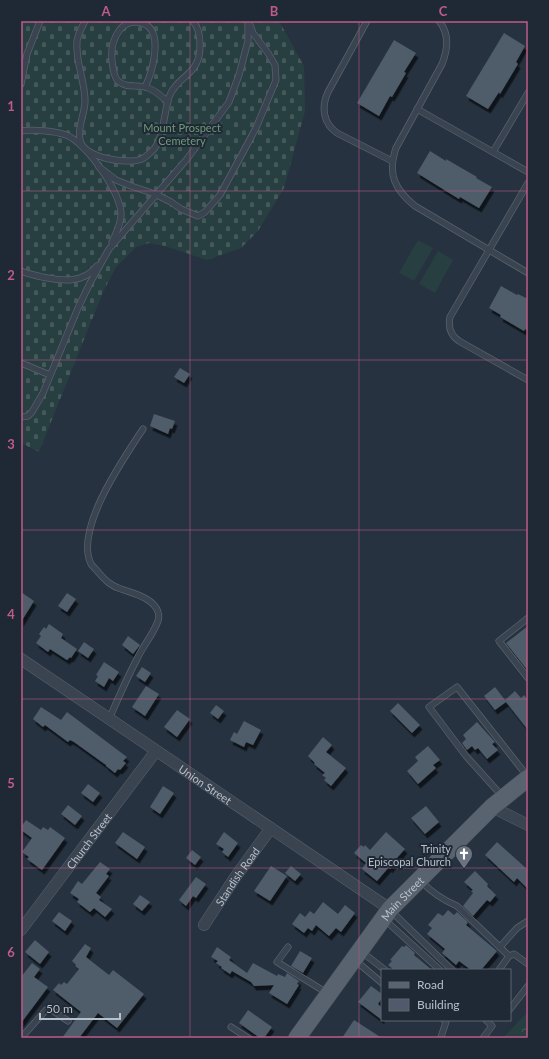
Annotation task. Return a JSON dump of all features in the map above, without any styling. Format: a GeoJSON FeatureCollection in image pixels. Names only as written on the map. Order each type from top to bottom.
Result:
{"type":"FeatureCollection","features":[{"type":"Feature","properties":{"kind":"main road","name":"Main Street"},"geometry":{"type":"LineString","coordinates":[[297,1038],[387,914],[419,880],[498,802],[528,778]]}},
{"type":"Feature","properties":{"kind":"street","name":"Union Street"},"geometry":{"type":"LineString","coordinates":[[21,659],[271,828],[387,914]]}},
{"type":"Feature","properties":{"kind":"street","name":"Church Street"},"geometry":{"type":"LineString","coordinates":[[21,930],[156,751]]}},
{"type":"Feature","properties":{"kind":"street"},"geometry":{"type":"LineString","coordinates":[[498,802],[528,825]]}},
{"type":"Feature","properties":{"kind":"street","name":"Standish Road"},"geometry":{"type":"LineString","coordinates":[[204,925],[236,876],[271,828]]}},
{"type":"Feature","properties":{"kind":"lane"},"geometry":{"type":"LineString","coordinates":[[21,84],[27,54],[40,21]]}},
{"type":"Feature","properties":{"kind":"lane"},"geometry":{"type":"LineString","coordinates":[[21,417],[28,416],[32,412],[50,375],[78,308],[109,249],[119,226],[121,215],[120,202],[114,189],[80,141],[79,129],[85,101],[77,56],[78,39],[85,21]]}},
{"type":"Feature","properties":{"kind":"lane"},"geometry":{"type":"LineString","coordinates":[[21,131],[28,130],[66,135],[73,138],[84,148],[97,155],[110,158],[128,161],[143,159],[154,148],[161,131],[168,102],[173,89],[195,67],[200,55],[200,38],[193,21]]}},
{"type":"Feature","properties":{"kind":"lane"},"geometry":{"type":"LineString","coordinates":[[99,167],[116,180],[156,194],[182,209],[198,216],[205,212],[220,195],[256,128],[276,80],[274,65],[268,53],[253,33],[248,21]]}},
{"type":"Feature","properties":{"kind":"lane"},"geometry":{"type":"LineString","coordinates":[[21,271],[26,274],[61,281],[79,279],[93,271],[109,249],[187,159],[229,102],[239,75],[248,41],[248,21]]}},
{"type":"Feature","properties":{"kind":"lane"},"geometry":{"type":"LineString","coordinates":[[368,21],[328,92],[324,103],[324,115],[330,128],[337,133],[392,161]]}},
{"type":"Feature","properties":{"kind":"lane"},"geometry":{"type":"LineString","coordinates":[[439,21],[447,36],[447,50],[442,64],[399,141],[392,161],[394,181],[407,199],[528,273]]}},
{"type":"Feature","properties":{"kind":"lane"},"geometry":{"type":"LineString","coordinates":[[145,87],[151,75],[154,57],[155,45],[152,32],[148,26],[138,22],[129,23],[122,26],[115,35],[111,54],[114,73],[118,81],[127,86],[145,87],[152,90],[168,102]]}},
{"type":"Feature","properties":{"kind":"lane"},"geometry":{"type":"LineString","coordinates":[[493,152],[528,93]]}},
{"type":"Feature","properties":{"kind":"lane"},"geometry":{"type":"LineString","coordinates":[[417,109],[528,172]]}},
{"type":"Feature","properties":{"kind":"lane"},"geometry":{"type":"LineString","coordinates":[[528,183],[450,317],[449,325],[452,334],[458,341],[528,380]]}},
{"type":"Feature","properties":{"kind":"lane"},"geometry":{"type":"LineString","coordinates":[[21,363],[50,375]]}},
{"type":"Feature","properties":{"kind":"lane"},"geometry":{"type":"LineString","coordinates":[[109,719],[136,660],[158,619],[158,611],[152,602],[111,586],[92,565],[88,555],[87,543],[93,520],[104,492],[143,429]]}},
{"type":"Feature","properties":{"kind":"lane"},"geometry":{"type":"LineString","coordinates":[[528,618],[499,641],[528,678]]}},
{"type":"Feature","properties":{"kind":"lane"},"geometry":{"type":"LineString","coordinates":[[498,802],[429,707],[456,687],[528,778]]}},
{"type":"Feature","properties":{"kind":"lane"},"geometry":{"type":"LineString","coordinates":[[419,880],[429,890],[449,903],[457,906],[509,956]]}},
{"type":"Feature","properties":{"kind":"lane"},"geometry":{"type":"LineString","coordinates":[[387,914],[439,969]]}},
{"type":"Feature","properties":{"kind":"lane"},"geometry":{"type":"LineString","coordinates":[[387,914],[451,969]]}},
{"type":"Feature","properties":{"kind":"lane"},"geometry":{"type":"LineString","coordinates":[[500,947],[517,928],[528,921]]}},
{"type":"Feature","properties":{"kind":"lane"},"geometry":{"type":"LineString","coordinates":[[288,946],[276,962],[329,995]]}},
{"type":"Feature","properties":{"kind":"lane"},"geometry":{"type":"LineString","coordinates":[[500,969],[509,956],[514,954],[528,964]]}},
{"type":"Feature","properties":{"kind":"lane"},"geometry":{"type":"LineString","coordinates":[[357,955],[382,969]]}},
{"type":"Feature","properties":{"kind":"lane"},"geometry":{"type":"LineString","coordinates":[[357,955],[381,982]]}},
{"type":"Feature","properties":{"kind":"lane"},"geometry":{"type":"LineString","coordinates":[[511,1009],[528,986]]}},
{"type":"Feature","properties":{"kind":"lane"},"geometry":{"type":"LineString","coordinates":[[22,1038],[46,1010],[52,1010],[68,1021]]}},
{"type":"Feature","properties":{"kind":"lane"},"geometry":{"type":"LineString","coordinates":[[442,1038],[445,1021]]}},
{"type":"Feature","properties":{"kind":"lane"},"geometry":{"type":"LineString","coordinates":[[483,1038],[492,1026],[487,1021]]}},
{"type":"Feature","properties":{"kind":"lane"},"geometry":{"type":"LineString","coordinates":[[231,1027],[248,1038]]}},
{"type":"Feature","properties":{"kind":"green space","name":"Mount Prospect Cemetery"},"geometry":{"type":"Polygon","coordinates":[[[21,21],[279,21],[304,66],[305,111],[284,188],[258,231],[241,248],[207,260],[165,246],[149,243],[136,247],[116,267],[103,292],[39,452],[21,443],[21,21]]]}},
{"type":"Feature","properties":{"kind":"green space"},"geometry":{"type":"Polygon","coordinates":[[[418,240],[433,248],[414,281],[399,273],[418,240]]]}},
{"type":"Feature","properties":{"kind":"green space"},"geometry":{"type":"Polygon","coordinates":[[[438,251],[453,260],[435,293],[419,284],[438,251]]]}},
{"type":"Feature","properties":{"kind":"green space"},"geometry":{"type":"Polygon","coordinates":[[[528,1012],[528,1038],[503,1038],[528,1012]]]}},
{"type":"Feature","properties":{"kind":"building"},"geometry":{"type":"Polygon","coordinates":[[[504,33],[525,46],[516,62],[518,64],[500,94],[499,92],[488,109],[466,96],[504,33]]]}},
{"type":"Feature","properties":{"kind":"building"},"geometry":{"type":"Polygon","coordinates":[[[394,40],[416,53],[404,72],[406,73],[392,97],[390,96],[379,116],[357,103],[394,40]]]}},
{"type":"Feature","properties":{"kind":"building"},"geometry":{"type":"Polygon","coordinates":[[[430,151],[492,187],[479,208],[460,197],[459,199],[417,173],[430,151]]]}},
{"type":"Feature","properties":{"kind":"building"},"geometry":{"type":"Polygon","coordinates":[[[501,286],[528,299],[528,331],[525,329],[524,331],[500,317],[501,315],[489,308],[501,286]]]}},
{"type":"Feature","properties":{"kind":"building"},"geometry":{"type":"Polygon","coordinates":[[[180,368],[190,374],[184,383],[174,377],[180,368]]]}},
{"type":"Feature","properties":{"kind":"building"},"geometry":{"type":"Polygon","coordinates":[[[154,414],[175,421],[168,434],[150,426],[154,414]]]}},
{"type":"Feature","properties":{"kind":"building"},"geometry":{"type":"Polygon","coordinates":[[[21,592],[34,601],[21,622],[21,592]]]}},
{"type":"Feature","properties":{"kind":"building"},"geometry":{"type":"Polygon","coordinates":[[[67,593],[76,599],[67,612],[58,606],[67,593]]]}},
{"type":"Feature","properties":{"kind":"building"},"geometry":{"type":"Polygon","coordinates":[[[49,624],[63,634],[61,638],[77,649],[71,658],[70,657],[67,660],[50,649],[48,652],[36,643],[41,636],[39,634],[44,627],[46,629],[49,624]]]}},
{"type":"Feature","properties":{"kind":"building"},"geometry":{"type":"Polygon","coordinates":[[[528,626],[528,671],[506,643],[528,626]]]}},
{"type":"Feature","properties":{"kind":"building"},"geometry":{"type":"Polygon","coordinates":[[[128,636],[140,645],[133,654],[122,645],[128,636]]]}},
{"type":"Feature","properties":{"kind":"building"},"geometry":{"type":"Polygon","coordinates":[[[84,642],[94,649],[88,658],[78,651],[84,642]]]}},
{"type":"Feature","properties":{"kind":"building"},"geometry":{"type":"Polygon","coordinates":[[[104,662],[119,672],[113,681],[109,678],[104,687],[95,681],[98,676],[96,675],[104,662]]]}},
{"type":"Feature","properties":{"kind":"building"},"geometry":{"type":"Polygon","coordinates":[[[142,667],[151,673],[145,682],[136,676],[142,667]]]}},
{"type":"Feature","properties":{"kind":"building"},"geometry":{"type":"Polygon","coordinates":[[[146,686],[159,694],[145,716],[132,707],[146,686]]]}},
{"type":"Feature","properties":{"kind":"building"},"geometry":{"type":"Polygon","coordinates":[[[495,687],[505,700],[515,691],[521,698],[524,695],[528,700],[528,730],[506,702],[495,710],[484,696],[495,687]]]}},
{"type":"Feature","properties":{"kind":"building"},"geometry":{"type":"Polygon","coordinates":[[[398,703],[420,725],[412,733],[390,711],[398,703]]]}},
{"type":"Feature","properties":{"kind":"building"},"geometry":{"type":"Polygon","coordinates":[[[216,705],[224,711],[218,719],[210,713],[216,705]]]}},
{"type":"Feature","properties":{"kind":"building"},"geometry":{"type":"Polygon","coordinates":[[[41,707],[61,720],[67,712],[127,757],[123,761],[126,763],[115,773],[74,742],[70,740],[68,742],[45,725],[43,727],[33,719],[41,707]]]}},
{"type":"Feature","properties":{"kind":"building"},"geometry":{"type":"Polygon","coordinates":[[[177,710],[190,719],[177,737],[164,727],[177,710]]]}},
{"type":"Feature","properties":{"kind":"building"},"geometry":{"type":"Polygon","coordinates":[[[244,721],[261,730],[253,745],[246,742],[244,747],[230,740],[234,732],[237,734],[244,721]]]}},
{"type":"Feature","properties":{"kind":"building"},"geometry":{"type":"Polygon","coordinates":[[[477,722],[495,742],[492,744],[498,750],[487,759],[478,748],[475,750],[472,746],[467,750],[462,743],[466,739],[463,735],[477,722]]]}},
{"type":"Feature","properties":{"kind":"building"},"geometry":{"type":"Polygon","coordinates":[[[323,737],[332,745],[326,752],[346,768],[331,786],[324,780],[326,778],[322,775],[325,773],[314,764],[315,763],[308,756],[323,737]]]}},
{"type":"Feature","properties":{"kind":"building"},"geometry":{"type":"Polygon","coordinates":[[[428,746],[440,760],[433,765],[436,768],[418,784],[407,771],[418,761],[415,757],[428,746]]]}},
{"type":"Feature","properties":{"kind":"building"},"geometry":{"type":"Polygon","coordinates":[[[88,784],[100,793],[93,802],[81,793],[88,784]]]}},
{"type":"Feature","properties":{"kind":"building"},"geometry":{"type":"Polygon","coordinates":[[[163,786],[174,793],[160,814],[150,807],[163,786]]]}},
{"type":"Feature","properties":{"kind":"building"},"geometry":{"type":"Polygon","coordinates":[[[68,805],[82,816],[75,825],[61,814],[68,805]]]}},
{"type":"Feature","properties":{"kind":"building"},"geometry":{"type":"Polygon","coordinates":[[[426,806],[439,822],[425,834],[411,818],[426,806]]]}},
{"type":"Feature","properties":{"kind":"building"},"geometry":{"type":"Polygon","coordinates":[[[26,820],[41,830],[43,827],[48,830],[50,827],[65,838],[42,870],[27,859],[29,857],[22,852],[32,838],[21,830],[21,827],[26,820]]]}},
{"type":"Feature","properties":{"kind":"building"},"geometry":{"type":"Polygon","coordinates":[[[123,832],[145,847],[137,859],[115,843],[123,832]]]}},
{"type":"Feature","properties":{"kind":"building"},"geometry":{"type":"Polygon","coordinates":[[[224,832],[238,843],[228,857],[222,852],[224,849],[216,844],[224,832]]]}},
{"type":"Feature","properties":{"kind":"building"},"geometry":{"type":"Polygon","coordinates":[[[386,832],[405,849],[390,869],[389,867],[377,881],[362,869],[366,863],[354,853],[361,845],[364,847],[365,845],[370,850],[386,832]]]}},
{"type":"Feature","properties":{"kind":"building"},"geometry":{"type":"Polygon","coordinates":[[[497,842],[528,870],[528,889],[517,878],[514,882],[485,855],[497,842]]]}},
{"type":"Feature","properties":{"kind":"building"},"geometry":{"type":"Polygon","coordinates":[[[192,850],[201,857],[195,865],[186,858],[192,850]]]}},
{"type":"Feature","properties":{"kind":"building"},"geometry":{"type":"Polygon","coordinates":[[[100,862],[110,869],[106,874],[109,876],[96,893],[101,897],[99,900],[112,909],[105,917],[94,908],[90,912],[77,902],[79,899],[70,893],[78,881],[82,884],[100,862]]]}},
{"type":"Feature","properties":{"kind":"building"},"geometry":{"type":"Polygon","coordinates":[[[271,866],[287,876],[270,901],[254,891],[271,866]]]}},
{"type":"Feature","properties":{"kind":"building"},"geometry":{"type":"Polygon","coordinates":[[[291,866],[301,874],[295,881],[285,873],[291,866]]]}},
{"type":"Feature","properties":{"kind":"building"},"geometry":{"type":"Polygon","coordinates":[[[475,871],[488,884],[487,886],[496,895],[490,902],[487,900],[473,916],[463,906],[473,893],[471,891],[473,890],[464,882],[475,871]]]}},
{"type":"Feature","properties":{"kind":"building"},"geometry":{"type":"Polygon","coordinates":[[[196,877],[206,884],[196,898],[193,896],[186,906],[179,900],[196,877]]]}},
{"type":"Feature","properties":{"kind":"building"},"geometry":{"type":"Polygon","coordinates":[[[140,895],[150,902],[142,911],[133,904],[140,895]]]}},
{"type":"Feature","properties":{"kind":"building"},"geometry":{"type":"Polygon","coordinates":[[[323,902],[338,914],[345,905],[355,913],[341,932],[336,928],[329,936],[316,925],[312,931],[308,928],[304,933],[292,924],[300,913],[305,917],[310,911],[314,914],[323,902]]]}},
{"type":"Feature","properties":{"kind":"building"},"geometry":{"type":"Polygon","coordinates":[[[448,910],[454,915],[457,912],[468,922],[466,925],[497,951],[482,969],[470,969],[459,961],[456,965],[442,953],[445,949],[427,934],[432,928],[428,925],[438,913],[443,916],[448,910]]]}},
{"type":"Feature","properties":{"kind":"building"},"geometry":{"type":"Polygon","coordinates":[[[59,912],[72,921],[65,931],[52,921],[59,912]]]}},
{"type":"Feature","properties":{"kind":"building"},"geometry":{"type":"Polygon","coordinates":[[[35,940],[49,952],[40,964],[25,952],[35,940]]]}},
{"type":"Feature","properties":{"kind":"building"},"geometry":{"type":"Polygon","coordinates":[[[85,944],[91,948],[86,957],[109,975],[113,970],[144,994],[117,1028],[98,1013],[79,1038],[62,1038],[81,1012],[53,990],[59,983],[61,985],[64,982],[67,984],[79,969],[72,961],[85,944]]]}},
{"type":"Feature","properties":{"kind":"building"},"geometry":{"type":"Polygon","coordinates":[[[406,945],[415,953],[414,955],[431,969],[393,969],[388,965],[392,961],[390,960],[402,946],[404,947],[406,945]]]}},
{"type":"Feature","properties":{"kind":"building"},"geometry":{"type":"Polygon","coordinates":[[[217,947],[231,957],[229,960],[247,973],[253,963],[277,976],[278,974],[285,977],[287,973],[299,981],[297,984],[299,985],[287,1004],[269,993],[274,985],[254,986],[251,982],[232,971],[230,974],[221,968],[222,967],[216,963],[218,961],[211,957],[217,947]]]}},
{"type":"Feature","properties":{"kind":"building"},"geometry":{"type":"Polygon","coordinates":[[[300,951],[312,958],[303,973],[291,966],[300,951]]]}},
{"type":"Feature","properties":{"kind":"building"},"geometry":{"type":"Polygon","coordinates":[[[32,963],[40,969],[34,977],[48,987],[21,1023],[21,977],[32,963]]]}},
{"type":"Feature","properties":{"kind":"building"},"geometry":{"type":"Polygon","coordinates":[[[371,986],[381,993],[381,1000],[378,1004],[381,1007],[381,1019],[358,1002],[371,986]]]}},
{"type":"Feature","properties":{"kind":"building"},"geometry":{"type":"Polygon","coordinates":[[[248,1010],[272,1027],[264,1038],[260,1038],[239,1023],[248,1010]]]}},
{"type":"Feature","properties":{"kind":"building"},"geometry":{"type":"Polygon","coordinates":[[[354,1020],[382,1038],[342,1038],[354,1020]]]}},
{"type":"Feature","properties":{"kind":"place","name":"Trinity Episcopal Church"},"geometry":{"type":"Point","coordinates":[464,869]}}]}
